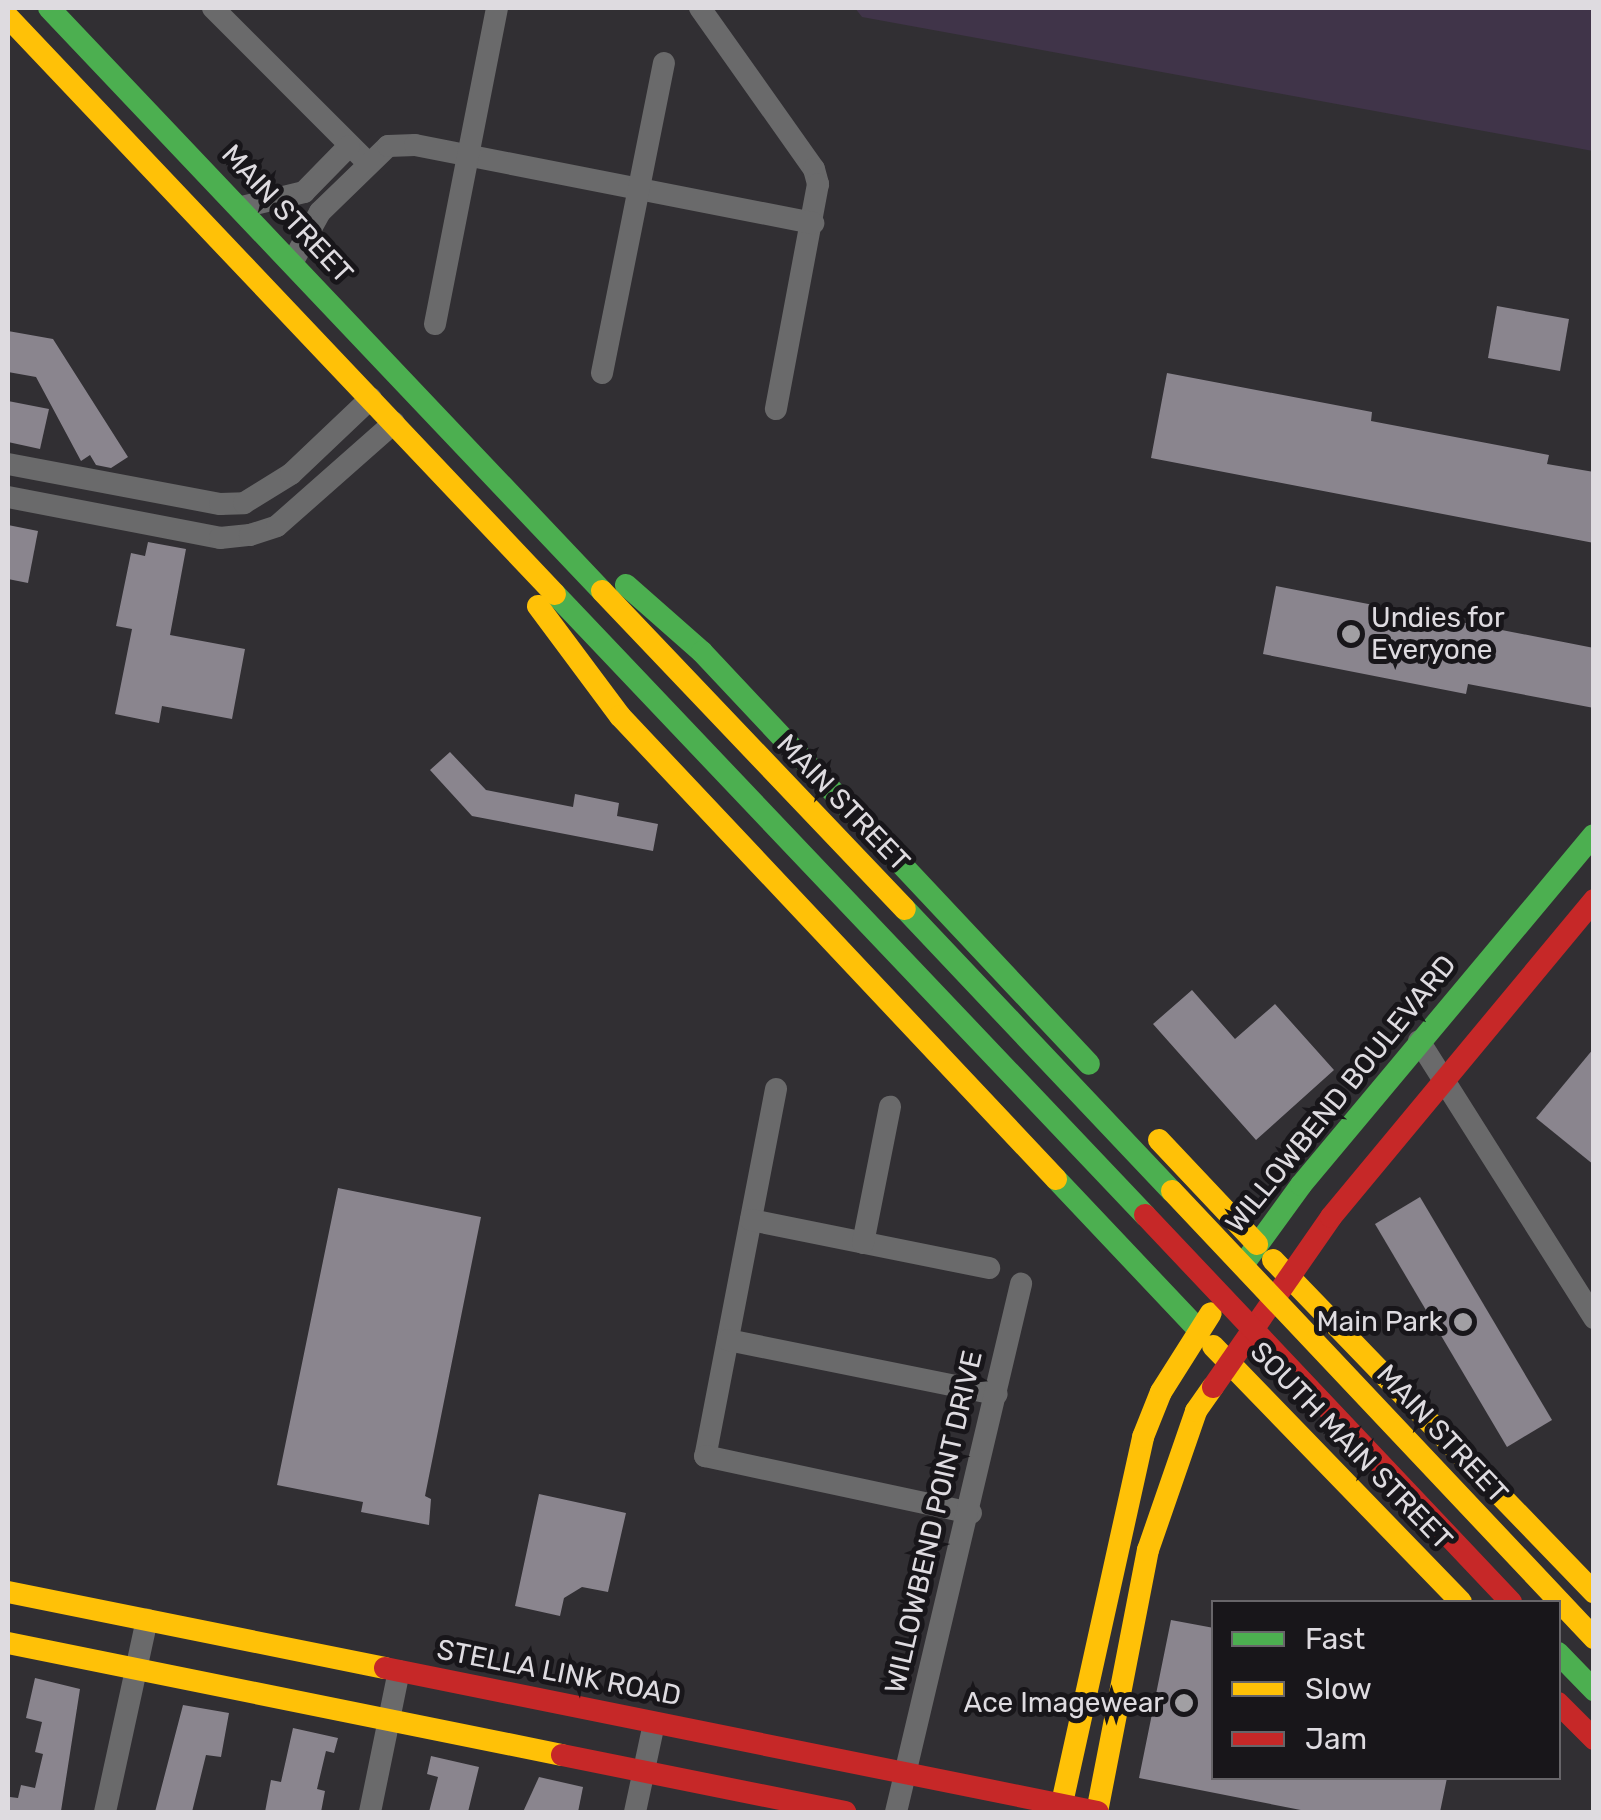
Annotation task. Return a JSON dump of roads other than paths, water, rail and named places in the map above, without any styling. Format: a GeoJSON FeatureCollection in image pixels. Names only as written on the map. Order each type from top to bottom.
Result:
{"type":"FeatureCollection","features":[{"type":"Feature","properties":{"kind":"main road","name":"MAIN STREET"},"geometry":{"type":"LineString","coordinates":[[49,8],[1558,1600]]}},
{"type":"Feature","properties":{"kind":"main road"},"geometry":{"type":"LineString","coordinates":[[8,17],[1509,1600]]}},
{"type":"Feature","properties":{"kind":"main road"},"geometry":{"type":"LineString","coordinates":[[424,407],[702,652],[1106,1082]]}},
{"type":"Feature","properties":{"kind":"main road","name":"SOUTH MAIN STREET"},"geometry":{"type":"LineString","coordinates":[[426,456],[620,716],[1133,1265],[1459,1600]]}},
{"type":"Feature","properties":{"kind":"main road","name":"WILLOWBEND BOULEVARD"},"geometry":{"type":"LineString","coordinates":[[1060,1809],[1115,1543],[1160,1392],[1257,1244],[1419,1040],[1593,838]]}},
{"type":"Feature","properties":{"kind":"main road"},"geometry":{"type":"LineString","coordinates":[[1097,1812],[1148,1550],[1196,1410],[1225,1360],[1288,1275],[1446,1074],[1594,900]]}},
{"type":"Feature","properties":{"kind":"main road"},"geometry":{"type":"LineString","coordinates":[[1142,1121],[1594,1592]]}},
{"type":"Feature","properties":{"kind":"main road"},"geometry":{"type":"LineString","coordinates":[[1133,1265],[1156,1269],[1173,1263],[1202,1215],[1203,1186]]}},
{"type":"Feature","properties":{"kind":"main road"},"geometry":{"type":"LineString","coordinates":[[1286,1422],[1280,1380],[1307,1342],[1328,1336],[1354,1344]]}},
{"type":"Feature","properties":{"kind":"main road"},"geometry":{"type":"LineString","coordinates":[[1115,1543],[1148,1550]]}},
{"type":"Feature","properties":{"kind":"main road","name":"STELLA LINK ROAD"},"geometry":{"type":"LineString","coordinates":[[8,1592],[904,1773],[1060,1809],[1097,1812]]}},
{"type":"Feature","properties":{"kind":"main road","name":"MAIN STREET"},"geometry":{"type":"LineString","coordinates":[[1561,1603],[1594,1638]]}},
{"type":"Feature","properties":{"kind":"main road"},"geometry":{"type":"LineString","coordinates":[[8,1643],[845,1812]]}},
{"type":"Feature","properties":{"kind":"main road"},"geometry":{"type":"LineString","coordinates":[[1561,1656],[1594,1690]]}},
{"type":"Feature","properties":{"kind":"main road"},"geometry":{"type":"LineString","coordinates":[[1561,1706],[1594,1739]]}},
{"type":"Feature","properties":{"kind":"street"},"geometry":{"type":"LineString","coordinates":[[213,8],[367,162]]}},
{"type":"Feature","properties":{"kind":"street"},"geometry":{"type":"LineString","coordinates":[[435,324],[497,8]]}},
{"type":"Feature","properties":{"kind":"street"},"geometry":{"type":"LineString","coordinates":[[700,8],[814,169],[813,222],[776,409]]}},
{"type":"Feature","properties":{"kind":"street"},"geometry":{"type":"LineString","coordinates":[[602,373],[664,63]]}},
{"type":"Feature","properties":{"kind":"street"},"geometry":{"type":"LineString","coordinates":[[242,208],[304,192],[348,146]]}},
{"type":"Feature","properties":{"kind":"street"},"geometry":{"type":"LineString","coordinates":[[292,264],[334,198],[367,162],[388,146],[468,155],[813,222]]}},
{"type":"Feature","properties":{"kind":"street"},"geometry":{"type":"LineString","coordinates":[[314,182],[334,198]]}},
{"type":"Feature","properties":{"kind":"street"},"geometry":{"type":"LineString","coordinates":[[8,464],[220,504],[263,496],[371,398]]}},
{"type":"Feature","properties":{"kind":"street"},"geometry":{"type":"LineString","coordinates":[[8,497],[220,538],[278,526],[394,422]]}},
{"type":"Feature","properties":{"kind":"street"},"geometry":{"type":"LineString","coordinates":[[162,527],[168,495]]}},
{"type":"Feature","properties":{"kind":"street"},"geometry":{"type":"LineString","coordinates":[[1419,1040],[1446,1074],[1594,1318]]}},
{"type":"Feature","properties":{"kind":"street"},"geometry":{"type":"LineString","coordinates":[[776,1089],[705,1456],[971,1513]]}},
{"type":"Feature","properties":{"kind":"street"},"geometry":{"type":"LineString","coordinates":[[864,1242],[890,1108]]}},
{"type":"Feature","properties":{"kind":"street"},"geometry":{"type":"LineString","coordinates":[[751,1220],[988,1268]]}},
{"type":"Feature","properties":{"kind":"street","name":"WILLOWBEND POINT DRIVE"},"geometry":{"type":"LineString","coordinates":[[896,1812],[971,1513],[1020,1284]]}},
{"type":"Feature","properties":{"kind":"street"},"geometry":{"type":"LineString","coordinates":[[728,1340],[997,1394]]}},
{"type":"Feature","properties":{"kind":"street"},"geometry":{"type":"LineString","coordinates":[[106,1812],[147,1620]]}},
{"type":"Feature","properties":{"kind":"street"},"geometry":{"type":"LineString","coordinates":[[370,1812],[399,1671]]}},
{"type":"Feature","properties":{"kind":"street"},"geometry":{"type":"LineString","coordinates":[[635,1812],[654,1722]]}},
{"type":"Feature","properties":{"kind":"place","name":"Undies for Everyone"},"geometry":{"type":"Point","coordinates":[1351,634]}},
{"type":"Feature","properties":{"kind":"place","name":"Main Park"},"geometry":{"type":"Point","coordinates":[1463,1322]}},
{"type":"Feature","properties":{"kind":"place","name":"Ace Imagewear"},"geometry":{"type":"Point","coordinates":[1184,1703]}}]}
